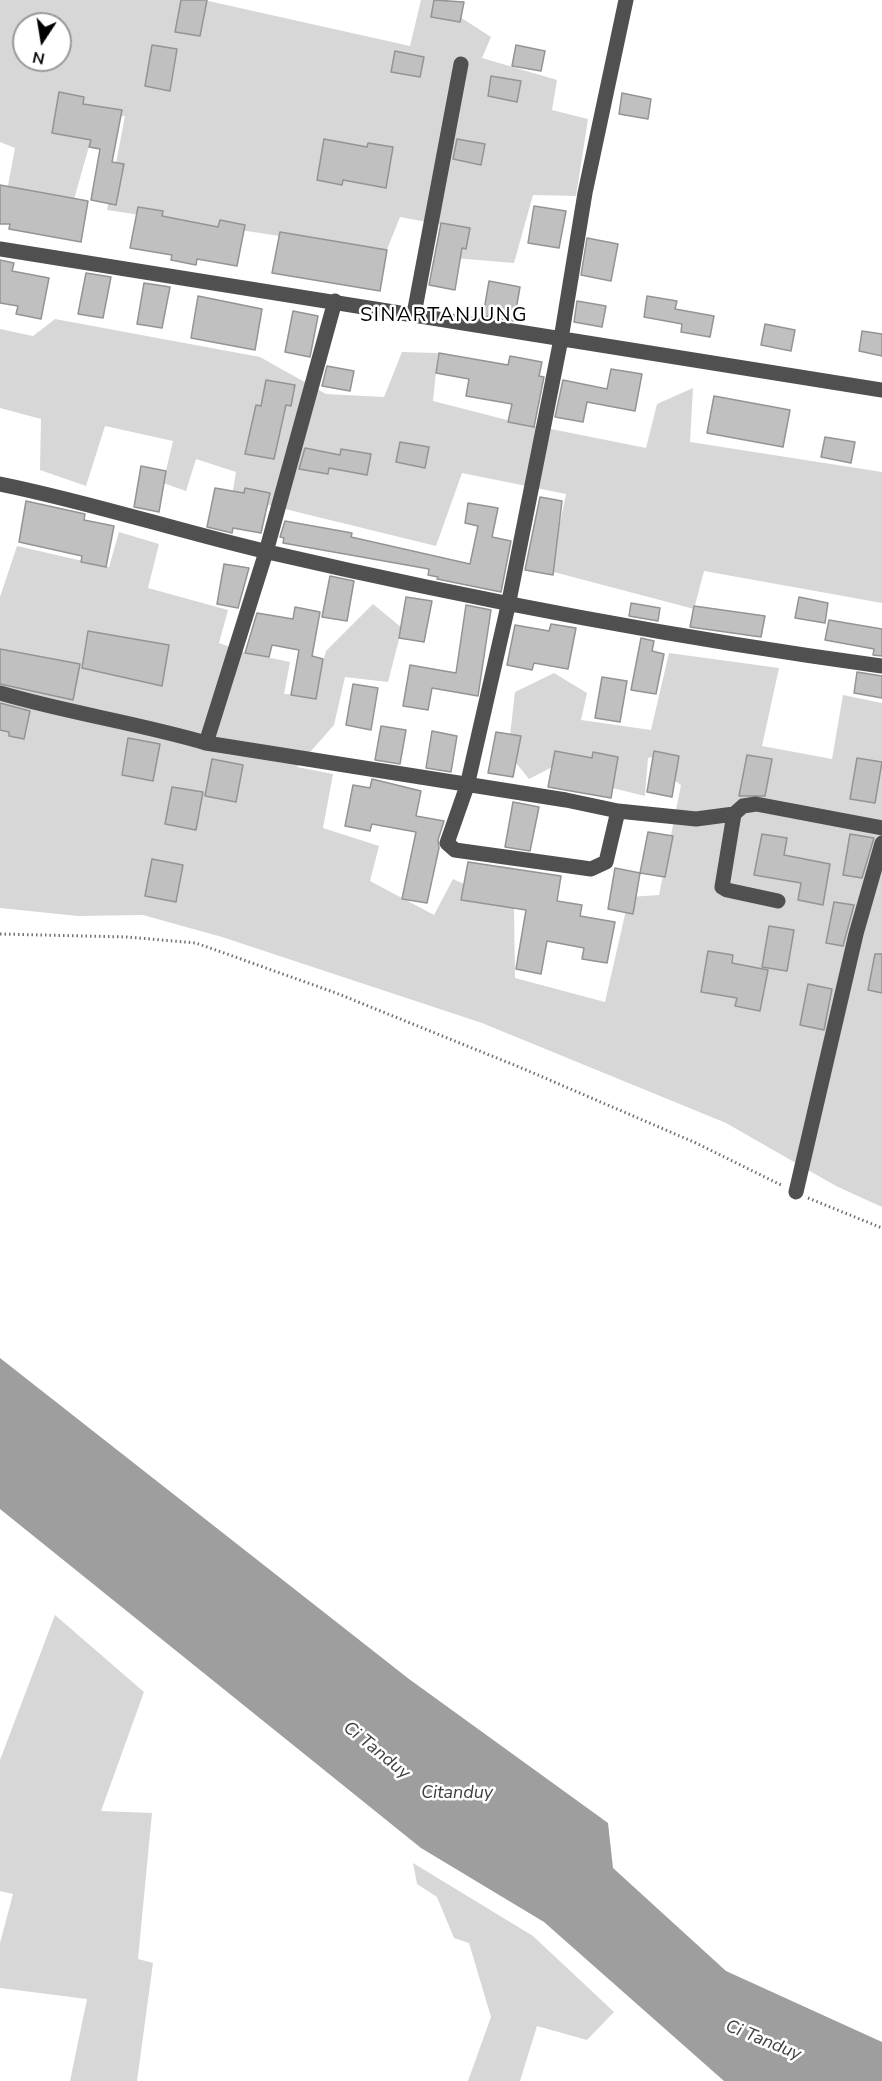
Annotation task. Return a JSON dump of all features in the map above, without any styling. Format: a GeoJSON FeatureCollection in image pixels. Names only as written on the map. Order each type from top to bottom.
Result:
{"type":"FeatureCollection","features":[{"type":"Feature","properties":{"kind":"street"},"geometry":{"type":"LineString","coordinates":[[618,811],[606,862],[591,869],[455,850],[447,843],[467,786],[508,606],[561,339],[585,193],[626,0]]}},
{"type":"Feature","properties":{"kind":"street"},"geometry":{"type":"LineString","coordinates":[[414,314],[461,64]]}},
{"type":"Feature","properties":{"kind":"street"},"geometry":{"type":"LineString","coordinates":[[0,249],[882,390]]}},
{"type":"Feature","properties":{"kind":"street"},"geometry":{"type":"LineString","coordinates":[[206,743],[266,552],[334,301]]}},
{"type":"Feature","properties":{"kind":"street"},"geometry":{"type":"LineString","coordinates":[[0,484],[47,494],[266,552],[508,606],[882,666]]}},
{"type":"Feature","properties":{"kind":"street"},"geometry":{"type":"LineString","coordinates":[[0,693],[50,708],[155,728],[206,743],[566,800],[618,811],[696,819],[734,814],[743,806],[756,804],[882,828]]}},
{"type":"Feature","properties":{"kind":"street"},"geometry":{"type":"LineString","coordinates":[[734,814],[722,887],[778,901]]}},
{"type":"Feature","properties":{"kind":"street"},"geometry":{"type":"LineString","coordinates":[[796,1192],[856,934],[882,843]]}},
{"type":"Feature","properties":{"kind":"path"},"geometry":{"type":"LineString","coordinates":[[0,934],[127,937],[196,943],[336,993],[524,1069],[696,1143],[833,1210],[882,1228]]}},
{"type":"Feature","properties":{"kind":"shaded area"},"geometry":{"type":"Polygon","coordinates":[[[0,0],[204,0],[410,46],[421,0],[448,0],[446,8],[491,37],[482,58],[557,80],[552,110],[588,119],[576,196],[533,195],[514,263],[454,258],[459,228],[400,217],[386,252],[107,210],[125,116],[97,118],[73,203],[7,191],[15,148],[0,142],[0,0]]]}},
{"type":"Feature","properties":{"kind":"shaded area"},"geometry":{"type":"Polygon","coordinates":[[[55,319],[260,357],[326,394],[384,397],[402,352],[438,353],[433,401],[511,421],[646,448],[657,404],[693,388],[690,442],[882,472],[882,603],[704,571],[694,609],[550,571],[566,494],[462,473],[436,546],[232,496],[236,472],[196,459],[186,491],[163,483],[173,441],[105,426],[86,486],[40,470],[41,419],[0,408],[0,329],[33,336],[55,319]]]}},
{"type":"Feature","properties":{"kind":"shaded area"},"geometry":{"type":"Polygon","coordinates":[[[119,532],[159,544],[148,588],[228,610],[219,643],[246,653],[290,662],[284,694],[313,696],[326,651],[373,604],[402,628],[388,682],[345,677],[334,725],[297,767],[333,774],[323,828],[379,846],[370,881],[434,915],[453,879],[514,906],[515,978],[605,1002],[629,897],[659,895],[681,785],[667,775],[670,753],[648,758],[645,796],[604,786],[558,764],[529,779],[508,753],[515,692],[554,673],[587,693],[581,720],[651,730],[669,653],[779,668],[762,746],[832,759],[843,695],[882,703],[882,1207],[836,1186],[726,1123],[482,1023],[222,937],[143,915],[78,916],[0,908],[0,597],[17,546],[109,567],[119,532]]]}},
{"type":"Feature","properties":{"kind":"shaded area"},"geometry":{"type":"Polygon","coordinates":[[[55,1615],[144,1692],[101,1811],[152,1813],[138,1959],[153,1963],[137,2081],[70,2081],[87,1999],[0,1988],[0,1943],[13,1894],[0,1891],[0,1760],[55,1615]]]}},
{"type":"Feature","properties":{"kind":"shaded area"},"geometry":{"type":"Polygon","coordinates":[[[413,1863],[533,1936],[614,2012],[587,2040],[537,2026],[520,2081],[468,2081],[491,2017],[469,1943],[454,1938],[437,1897],[417,1884],[413,1863]]]}},
{"type":"Feature","properties":{"kind":"water","name":"Citanduy"},"geometry":{"type":"Polygon","coordinates":[[[0,1358],[409,1679],[608,1823],[613,1868],[726,1971],[882,2042],[882,2081],[724,2081],[544,1922],[421,1848],[0,1509],[0,1358]]]}},
{"type":"Feature","properties":{"kind":"building"},"geometry":{"type":"Polygon","coordinates":[[[181,0],[207,0],[200,36],[175,32],[181,0]]]}},
{"type":"Feature","properties":{"kind":"building"},"geometry":{"type":"Polygon","coordinates":[[[434,0],[464,2],[460,22],[431,17],[434,0]]]}},
{"type":"Feature","properties":{"kind":"building"},"geometry":{"type":"Polygon","coordinates":[[[152,45],[177,49],[170,91],[145,86],[152,45]]]}},
{"type":"Feature","properties":{"kind":"building"},"geometry":{"type":"Polygon","coordinates":[[[516,45],[545,51],[541,71],[512,66],[516,45]]]}},
{"type":"Feature","properties":{"kind":"building"},"geometry":{"type":"Polygon","coordinates":[[[395,51],[424,57],[420,77],[391,72],[395,51]]]}},
{"type":"Feature","properties":{"kind":"building"},"geometry":{"type":"Polygon","coordinates":[[[491,76],[521,81],[517,102],[488,96],[491,76]]]}},
{"type":"Feature","properties":{"kind":"building"},"geometry":{"type":"Polygon","coordinates":[[[59,92],[84,97],[83,104],[122,110],[112,162],[124,164],[116,205],[91,200],[100,149],[89,147],[91,140],[52,133],[59,92]]]}},
{"type":"Feature","properties":{"kind":"building"},"geometry":{"type":"Polygon","coordinates":[[[622,93],[651,99],[648,119],[619,114],[622,93]]]}},
{"type":"Feature","properties":{"kind":"building"},"geometry":{"type":"Polygon","coordinates":[[[324,139],[367,147],[368,143],[393,147],[386,188],[343,180],[342,185],[317,180],[324,139]]]}},
{"type":"Feature","properties":{"kind":"building"},"geometry":{"type":"Polygon","coordinates":[[[457,139],[485,144],[481,165],[453,159],[457,139]]]}},
{"type":"Feature","properties":{"kind":"building"},"geometry":{"type":"Polygon","coordinates":[[[0,185],[88,201],[81,242],[9,229],[10,224],[0,224],[0,185]]]}},
{"type":"Feature","properties":{"kind":"building"},"geometry":{"type":"Polygon","coordinates":[[[534,206],[566,211],[559,248],[528,243],[534,206]]]}},
{"type":"Feature","properties":{"kind":"building"},"geometry":{"type":"Polygon","coordinates":[[[138,207],[163,211],[162,216],[218,227],[220,220],[245,225],[237,266],[197,259],[196,265],[171,260],[172,255],[130,248],[138,207]]]}},
{"type":"Feature","properties":{"kind":"building"},"geometry":{"type":"Polygon","coordinates":[[[441,223],[470,228],[466,249],[462,248],[455,290],[429,285],[441,223]]]}},
{"type":"Feature","properties":{"kind":"building"},"geometry":{"type":"Polygon","coordinates":[[[280,232],[387,250],[380,291],[272,273],[280,232]]]}},
{"type":"Feature","properties":{"kind":"building"},"geometry":{"type":"Polygon","coordinates":[[[587,238],[618,244],[611,281],[581,275],[587,238]]]}},
{"type":"Feature","properties":{"kind":"building"},"geometry":{"type":"Polygon","coordinates":[[[0,260],[14,263],[12,271],[49,278],[41,319],[16,314],[18,306],[0,303],[0,260]]]}},
{"type":"Feature","properties":{"kind":"building"},"geometry":{"type":"Polygon","coordinates":[[[86,273],[111,277],[103,318],[78,314],[86,273]]]}},
{"type":"Feature","properties":{"kind":"building"},"geometry":{"type":"Polygon","coordinates":[[[489,281],[520,287],[514,321],[483,316],[489,281]]]}},
{"type":"Feature","properties":{"kind":"building"},"geometry":{"type":"Polygon","coordinates":[[[144,283],[170,287],[162,328],[137,324],[144,283]]]}},
{"type":"Feature","properties":{"kind":"building"},"geometry":{"type":"Polygon","coordinates":[[[198,296],[262,309],[255,350],[191,338],[198,296]]]}},
{"type":"Feature","properties":{"kind":"building"},"geometry":{"type":"Polygon","coordinates":[[[647,296],[677,301],[675,309],[714,316],[710,337],[681,332],[682,324],[644,317],[647,296]]]}},
{"type":"Feature","properties":{"kind":"building"},"geometry":{"type":"Polygon","coordinates":[[[577,301],[606,306],[602,327],[574,322],[577,301]]]}},
{"type":"Feature","properties":{"kind":"building"},"geometry":{"type":"Polygon","coordinates":[[[293,311],[318,316],[310,357],[285,352],[293,311]]]}},
{"type":"Feature","properties":{"kind":"building"},"geometry":{"type":"Polygon","coordinates":[[[765,324],[795,330],[791,351],[761,345],[765,324]]]}},
{"type":"Feature","properties":{"kind":"building"},"geometry":{"type":"Polygon","coordinates":[[[862,331],[882,334],[882,356],[859,351],[862,331]]]}},
{"type":"Feature","properties":{"kind":"building"},"geometry":{"type":"Polygon","coordinates":[[[439,353],[508,365],[510,356],[542,362],[539,376],[544,377],[534,427],[508,422],[512,404],[466,396],[469,379],[436,373],[439,353]]]}},
{"type":"Feature","properties":{"kind":"building"},"geometry":{"type":"Polygon","coordinates":[[[327,366],[354,371],[350,391],[322,386],[327,366]]]}},
{"type":"Feature","properties":{"kind":"building"},"geometry":{"type":"Polygon","coordinates":[[[611,369],[642,374],[635,411],[587,402],[583,422],[555,417],[563,380],[607,389],[611,369]]]}},
{"type":"Feature","properties":{"kind":"building"},"geometry":{"type":"Polygon","coordinates":[[[266,380],[295,385],[291,406],[286,405],[274,459],[245,454],[256,405],[261,406],[266,380]]]}},
{"type":"Feature","properties":{"kind":"building"},"geometry":{"type":"Polygon","coordinates":[[[714,396],[790,410],[783,447],[707,433],[714,396]]]}},
{"type":"Feature","properties":{"kind":"building"},"geometry":{"type":"Polygon","coordinates":[[[825,437],[855,442],[851,463],[821,457],[825,437]]]}},
{"type":"Feature","properties":{"kind":"building"},"geometry":{"type":"Polygon","coordinates":[[[400,442],[429,447],[425,468],[396,462],[400,442]]]}},
{"type":"Feature","properties":{"kind":"building"},"geometry":{"type":"Polygon","coordinates":[[[305,448],[340,455],[341,449],[371,454],[367,475],[329,468],[328,474],[299,469],[305,448]]]}},
{"type":"Feature","properties":{"kind":"building"},"geometry":{"type":"Polygon","coordinates":[[[141,466],[166,471],[159,512],[134,507],[141,466]]]}},
{"type":"Feature","properties":{"kind":"building"},"geometry":{"type":"Polygon","coordinates":[[[215,488],[244,493],[245,488],[270,493],[261,533],[233,528],[232,533],[207,527],[215,488]]]}},
{"type":"Feature","properties":{"kind":"building"},"geometry":{"type":"Polygon","coordinates":[[[540,497],[562,501],[553,575],[525,570],[540,497]]]}},
{"type":"Feature","properties":{"kind":"building"},"geometry":{"type":"Polygon","coordinates":[[[26,501],[85,514],[84,520],[114,526],[106,567],[81,562],[82,556],[19,542],[26,501]]]}},
{"type":"Feature","properties":{"kind":"building"},"geometry":{"type":"Polygon","coordinates":[[[468,503],[498,508],[492,537],[511,541],[501,592],[437,579],[438,577],[428,575],[429,569],[283,543],[284,538],[280,537],[285,521],[352,533],[351,537],[470,564],[478,526],[465,523],[468,503]]]}},
{"type":"Feature","properties":{"kind":"building"},"geometry":{"type":"Polygon","coordinates":[[[224,564],[249,568],[238,608],[217,604],[224,564]]]}},
{"type":"Feature","properties":{"kind":"building"},"geometry":{"type":"Polygon","coordinates":[[[330,576],[354,581],[347,621],[322,617],[330,576]]]}},
{"type":"Feature","properties":{"kind":"building"},"geometry":{"type":"Polygon","coordinates":[[[406,597],[432,601],[424,642],[399,638],[406,597]]]}},
{"type":"Feature","properties":{"kind":"building"},"geometry":{"type":"Polygon","coordinates":[[[799,597],[828,603],[825,623],[795,618],[799,597]]]}},
{"type":"Feature","properties":{"kind":"building"},"geometry":{"type":"Polygon","coordinates":[[[631,603],[660,608],[658,621],[629,616],[631,603]]]}},
{"type":"Feature","properties":{"kind":"building"},"geometry":{"type":"Polygon","coordinates":[[[466,605],[491,610],[478,696],[432,688],[428,710],[403,706],[410,665],[456,673],[466,605]]]}},
{"type":"Feature","properties":{"kind":"building"},"geometry":{"type":"Polygon","coordinates":[[[694,606],[765,616],[761,637],[690,627],[694,606]]]}},
{"type":"Feature","properties":{"kind":"building"},"geometry":{"type":"Polygon","coordinates":[[[295,607],[320,612],[312,656],[323,659],[316,699],[291,695],[299,650],[272,645],[269,657],[245,653],[257,613],[293,619],[295,607]]]}},
{"type":"Feature","properties":{"kind":"building"},"geometry":{"type":"Polygon","coordinates":[[[829,620],[882,629],[882,656],[873,655],[874,649],[825,640],[829,620]]]}},
{"type":"Feature","properties":{"kind":"building"},"geometry":{"type":"Polygon","coordinates":[[[551,624],[576,628],[568,669],[534,663],[532,670],[507,665],[515,625],[549,631],[551,624]]]}},
{"type":"Feature","properties":{"kind":"building"},"geometry":{"type":"Polygon","coordinates":[[[88,631],[169,645],[162,686],[82,668],[88,631]]]}},
{"type":"Feature","properties":{"kind":"building"},"geometry":{"type":"Polygon","coordinates":[[[641,638],[654,641],[652,651],[664,654],[656,694],[631,690],[641,638]]]}},
{"type":"Feature","properties":{"kind":"building"},"geometry":{"type":"Polygon","coordinates":[[[0,649],[80,664],[73,700],[0,684],[0,649]]]}},
{"type":"Feature","properties":{"kind":"building"},"geometry":{"type":"Polygon","coordinates":[[[857,672],[882,676],[882,698],[854,693],[857,672]]]}},
{"type":"Feature","properties":{"kind":"building"},"geometry":{"type":"Polygon","coordinates":[[[602,677],[627,681],[620,722],[595,718],[602,677]]]}},
{"type":"Feature","properties":{"kind":"building"},"geometry":{"type":"Polygon","coordinates":[[[353,684],[378,688],[371,730],[346,725],[353,684]]]}},
{"type":"Feature","properties":{"kind":"building"},"geometry":{"type":"Polygon","coordinates":[[[0,703],[30,711],[24,739],[9,736],[9,732],[0,730],[0,703]]]}},
{"type":"Feature","properties":{"kind":"building"},"geometry":{"type":"Polygon","coordinates":[[[381,726],[406,730],[400,764],[375,760],[381,726]]]}},
{"type":"Feature","properties":{"kind":"building"},"geometry":{"type":"Polygon","coordinates":[[[432,731],[457,736],[451,772],[426,768],[432,731]]]}},
{"type":"Feature","properties":{"kind":"building"},"geometry":{"type":"Polygon","coordinates":[[[496,732],[521,736],[513,777],[488,773],[496,732]]]}},
{"type":"Feature","properties":{"kind":"building"},"geometry":{"type":"Polygon","coordinates":[[[128,738],[160,744],[153,781],[122,775],[128,738]]]}},
{"type":"Feature","properties":{"kind":"building"},"geometry":{"type":"Polygon","coordinates":[[[555,751],[592,758],[593,752],[618,757],[611,798],[548,787],[555,751]]]}},
{"type":"Feature","properties":{"kind":"building"},"geometry":{"type":"Polygon","coordinates":[[[654,751],[679,756],[672,797],[647,792],[654,751]]]}},
{"type":"Feature","properties":{"kind":"building"},"geometry":{"type":"Polygon","coordinates":[[[747,755],[772,759],[765,796],[739,796],[747,755]]]}},
{"type":"Feature","properties":{"kind":"building"},"geometry":{"type":"Polygon","coordinates":[[[857,758],[882,762],[875,803],[850,799],[857,758]]]}},
{"type":"Feature","properties":{"kind":"building"},"geometry":{"type":"Polygon","coordinates":[[[212,759],[243,765],[236,802],[205,796],[212,759]]]}},
{"type":"Feature","properties":{"kind":"building"},"geometry":{"type":"Polygon","coordinates":[[[372,779],[421,791],[416,816],[444,821],[438,840],[439,848],[427,903],[402,899],[416,832],[372,824],[370,831],[345,826],[353,785],[370,788],[372,779]]]}},
{"type":"Feature","properties":{"kind":"building"},"geometry":{"type":"Polygon","coordinates":[[[172,787],[203,792],[196,830],[165,824],[172,787]]]}},
{"type":"Feature","properties":{"kind":"building"},"geometry":{"type":"Polygon","coordinates":[[[513,802],[539,807],[530,851],[505,847],[513,802]]]}},
{"type":"Feature","properties":{"kind":"building"},"geometry":{"type":"Polygon","coordinates":[[[648,832],[673,836],[665,877],[640,873],[648,832]]]}},
{"type":"Feature","properties":{"kind":"building"},"geometry":{"type":"Polygon","coordinates":[[[762,834],[787,838],[784,855],[830,864],[823,905],[798,900],[801,883],[754,875],[762,834]]]}},
{"type":"Feature","properties":{"kind":"building"},"geometry":{"type":"Polygon","coordinates":[[[850,834],[874,838],[862,878],[843,875],[850,834]]]}},
{"type":"Feature","properties":{"kind":"building"},"geometry":{"type":"Polygon","coordinates":[[[152,859],[183,865],[176,902],[145,896],[152,859]]]}},
{"type":"Feature","properties":{"kind":"building"},"geometry":{"type":"Polygon","coordinates":[[[468,862],[561,876],[557,901],[582,905],[580,916],[615,922],[607,963],[582,959],[584,948],[547,941],[541,974],[516,969],[526,910],[461,900],[468,862]]]}},
{"type":"Feature","properties":{"kind":"building"},"geometry":{"type":"Polygon","coordinates":[[[615,868],[640,873],[633,914],[608,909],[615,868]]]}},
{"type":"Feature","properties":{"kind":"building"},"geometry":{"type":"Polygon","coordinates":[[[834,902],[854,905],[843,946],[826,943],[834,902]]]}},
{"type":"Feature","properties":{"kind":"building"},"geometry":{"type":"Polygon","coordinates":[[[769,926],[794,930],[787,971],[762,967],[769,926]]]}},
{"type":"Feature","properties":{"kind":"building"},"geometry":{"type":"Polygon","coordinates":[[[708,951],[733,955],[732,963],[768,970],[760,1011],[735,1006],[737,998],[701,992],[708,951]]]}},
{"type":"Feature","properties":{"kind":"building"},"geometry":{"type":"Polygon","coordinates":[[[875,954],[882,954],[882,993],[868,990],[875,954]]]}},
{"type":"Feature","properties":{"kind":"building"},"geometry":{"type":"Polygon","coordinates":[[[808,984],[832,989],[824,1030],[800,1025],[808,984]]]}},
{"type":"Feature","properties":{"kind":"district","name":"SINARTANJUNG"},"geometry":{"type":"Point","coordinates":[444,316]}},
{"type":"Feature","properties":{"kind":"water label","name":"Ci Tanduy"},"geometry":{"type":"Point","coordinates":[376,1751]}},
{"type":"Feature","properties":{"kind":"water label","name":"Ci Tanduy"},"geometry":{"type":"Point","coordinates":[763,2041]}}]}
